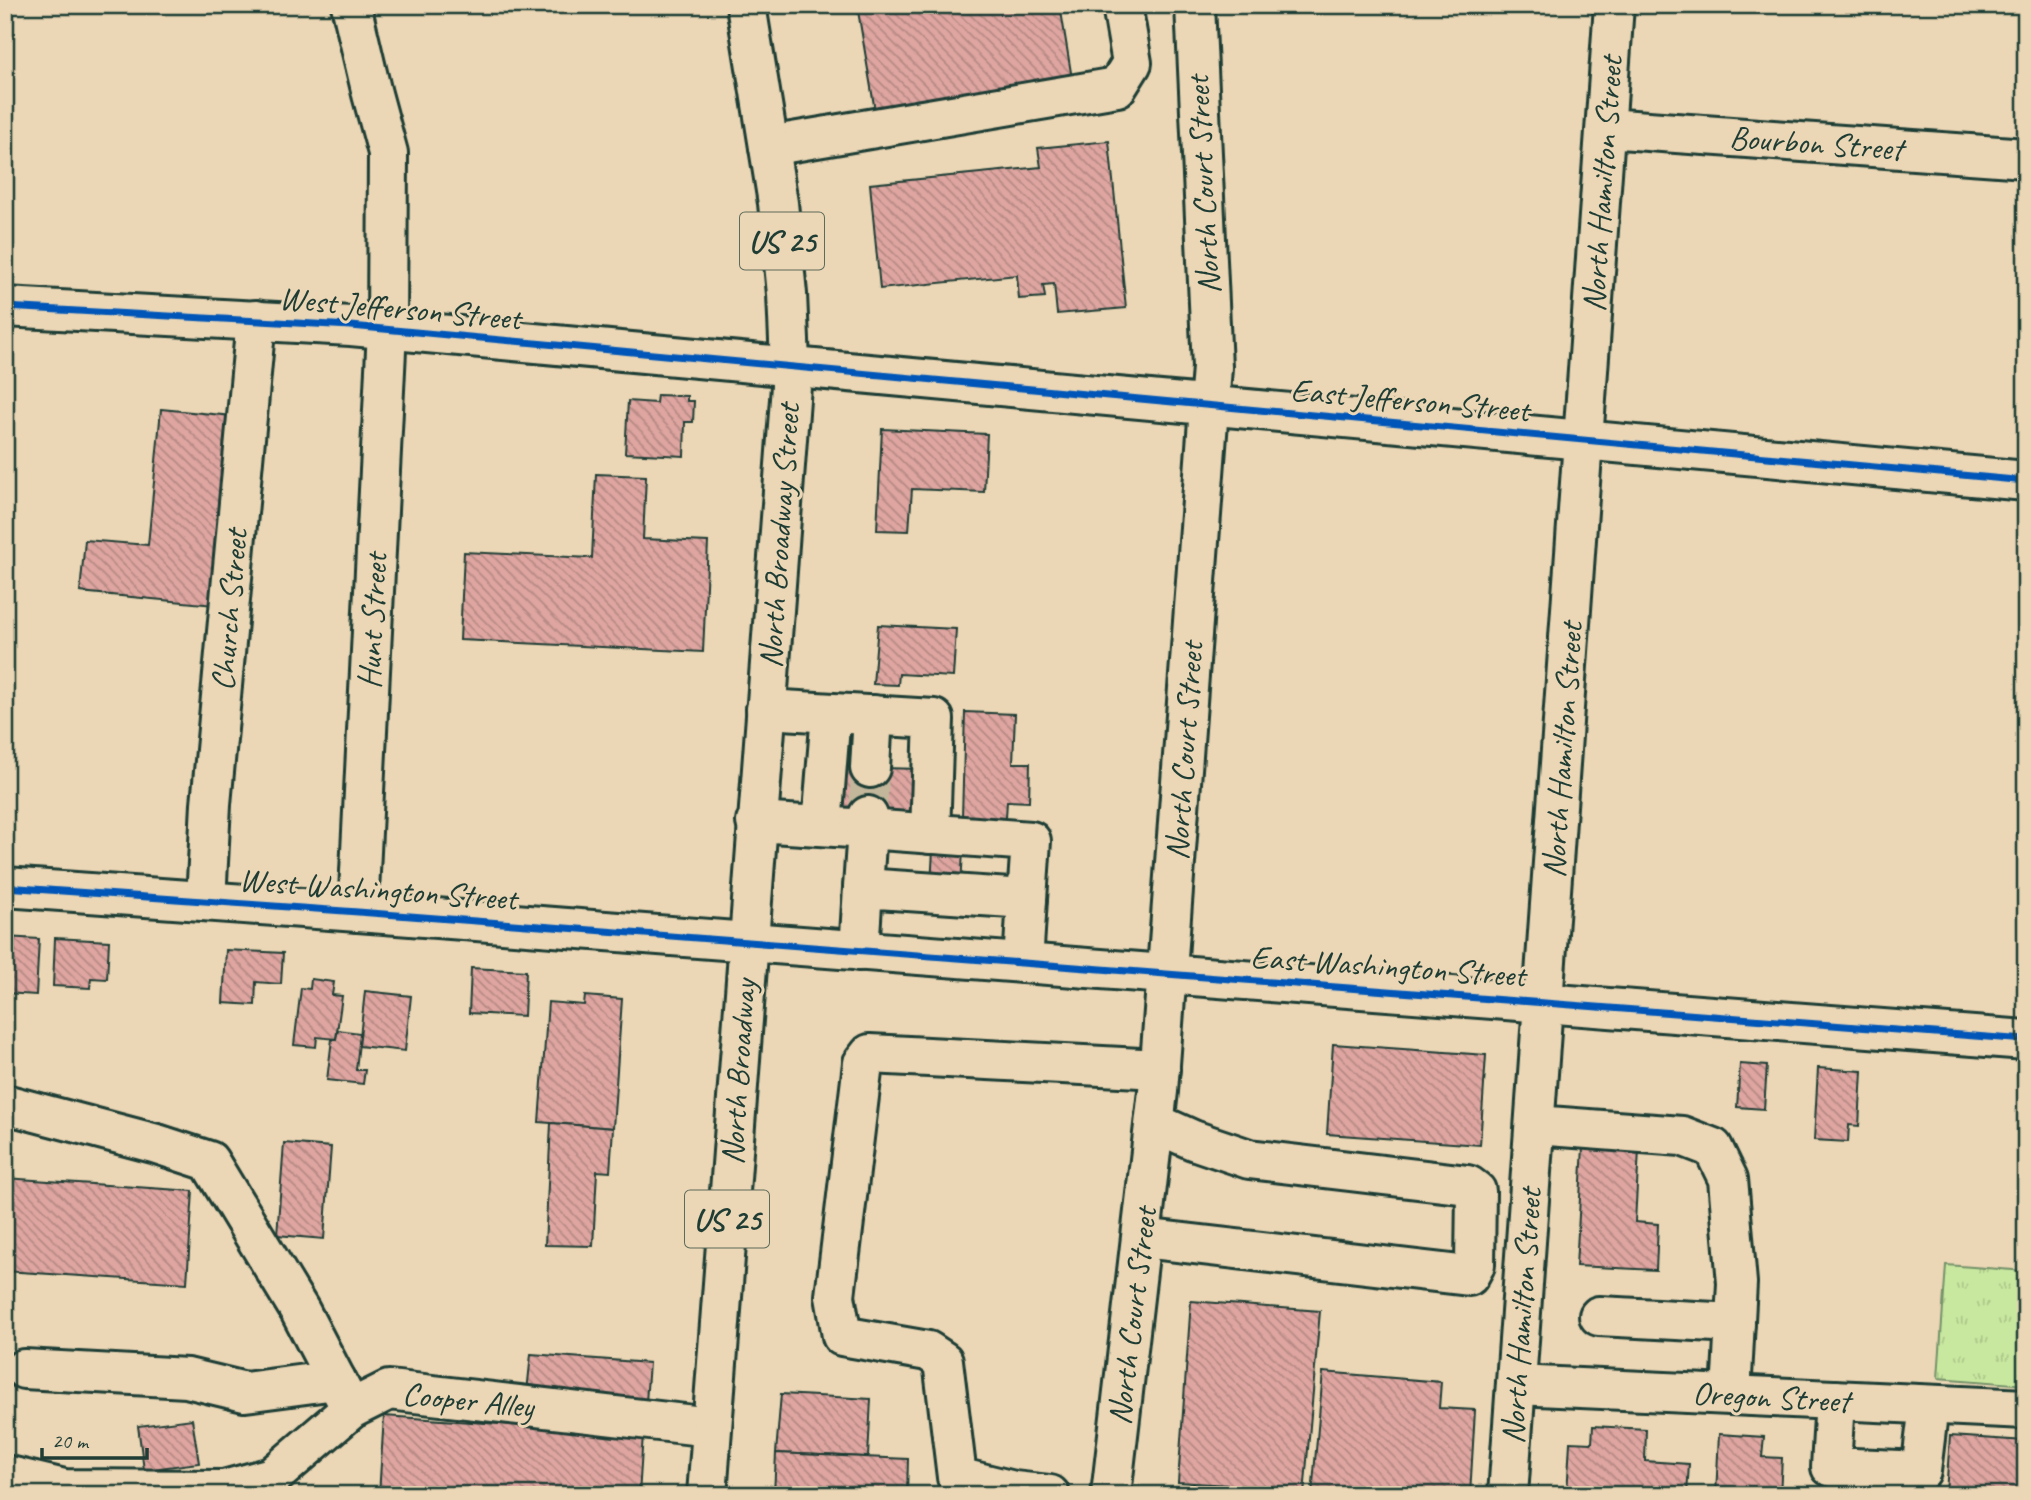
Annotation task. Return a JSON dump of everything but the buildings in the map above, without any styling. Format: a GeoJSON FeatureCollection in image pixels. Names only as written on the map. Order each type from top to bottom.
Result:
{"type":"FeatureCollection","features":[{"type":"Feature","properties":{"kind":"street","name":"Hunt Street"},"geometry":{"type":"LineString","coordinates":[[351,5],[388,153],[387,330],[358,912]]}},
{"type":"Feature","properties":{"kind":"street","name":"North Broadway Street"},"geometry":{"type":"LineString","coordinates":[[746,5],[778,203],[787,294],[790,367],[785,479],[747,943]]}},
{"type":"Feature","properties":{"kind":"street"},"geometry":{"type":"LineString","coordinates":[[769,146],[1117,87],[1132,64],[1122,5]]}},
{"type":"Feature","properties":{"kind":"street","name":"North Court Street"},"geometry":{"type":"LineString","coordinates":[[1111,1495],[1160,1069],[1212,367],[1195,5]]}},
{"type":"Feature","properties":{"kind":"street","name":"North Hamilton Street"},"geometry":{"type":"LineString","coordinates":[[1508,1495],[1614,5]]}},
{"type":"Feature","properties":{"kind":"street","name":"Bourbon Street"},"geometry":{"type":"LineString","coordinates":[[1606,128],[2026,158]]}},
{"type":"Feature","properties":{"kind":"street","name":"West Jefferson Street"},"geometry":{"type":"LineString","coordinates":[[5,307],[256,320],[387,330],[790,367]]}},
{"type":"Feature","properties":{"kind":"street","name":"Church Street"},"geometry":{"type":"LineString","coordinates":[[206,901],[211,804],[256,320]]}},
{"type":"Feature","properties":{"kind":"street","name":"East Jefferson Street"},"geometry":{"type":"LineString","coordinates":[[790,367],[2026,481]]}},
{"type":"Feature","properties":{"kind":"street"},"geometry":{"type":"LineString","coordinates":[[766,709],[934,719],[930,834]]}},
{"type":"Feature","properties":{"kind":"street"},"geometry":{"type":"LineString","coordinates":[[822,826],[831,713]]}},
{"type":"Feature","properties":{"kind":"street"},"geometry":{"type":"LineString","coordinates":[[870,768],[873,715]]}},
{"type":"Feature","properties":{"kind":"street"},"geometry":{"type":"LineString","coordinates":[[757,822],[822,826],[868,822],[930,834],[1031,841],[1023,963]]}},
{"type":"Feature","properties":{"kind":"street"},"geometry":{"type":"LineString","coordinates":[[859,951],[868,822]]}},
{"type":"Feature","properties":{"kind":"street","name":"West Washington Street"},"geometry":{"type":"LineString","coordinates":[[5,887],[747,943]]}},
{"type":"Feature","properties":{"kind":"street"},"geometry":{"type":"LineString","coordinates":[[863,888],[1027,899]]}},
{"type":"Feature","properties":{"kind":"street","name":"East Washington Street"},"geometry":{"type":"LineString","coordinates":[[747,943],[2026,1040]]}},
{"type":"Feature","properties":{"kind":"street","name":"North Broadway"},"geometry":{"type":"LineString","coordinates":[[707,1495],[747,943]]}},
{"type":"Feature","properties":{"kind":"street"},"geometry":{"type":"LineString","coordinates":[[1049,1495],[1014,1491],[957,1477],[943,1361],[928,1351],[842,1336],[835,1296],[863,1063],[870,1054],[1160,1069]]}},
{"type":"Feature","properties":{"kind":"street"},"geometry":{"type":"LineString","coordinates":[[5,1104],[157,1144],[209,1161],[300,1311],[343,1394],[245,1392],[187,1378],[24,1369]]}},
{"type":"Feature","properties":{"kind":"street"},"geometry":{"type":"LineString","coordinates":[[1142,1238],[1469,1276],[1475,1265],[1476,1191],[1468,1185],[1249,1159],[1155,1124]]}},
{"type":"Feature","properties":{"kind":"street"},"geometry":{"type":"LineString","coordinates":[[1535,1125],[1682,1136],[1713,1148],[1728,1179],[1737,1283],[1731,1395]]}},
{"type":"Feature","properties":{"kind":"street"},"geometry":{"type":"LineString","coordinates":[[1599,1316],[1735,1323]]}},
{"type":"Feature","properties":{"kind":"street","name":"Oregon Street"},"geometry":{"type":"LineString","coordinates":[[1516,1385],[2026,1409]]}},
{"type":"Feature","properties":{"kind":"street","name":"Cooper Alley"},"geometry":{"type":"LineString","coordinates":[[5,1475],[64,1489],[224,1490],[272,1477],[343,1394],[389,1390],[711,1427]]}},
{"type":"Feature","properties":{"kind":"street"},"geometry":{"type":"LineString","coordinates":[[1835,1400],[1831,1467],[1921,1471],[1929,1405]]}},
{"type":"Feature","properties":{"kind":"green space"},"geometry":{"type":"Polygon","coordinates":[[[1946,1265],[2026,1271],[2026,1385],[1938,1378],[1946,1265]]]}},
{"type":"Feature","properties":{"kind":"tunnel"},"geometry":{"type":"LineString","coordinates":[[868,816],[870,768]]}},
{"type":"Feature","properties":{"kind":"cycle path"},"geometry":{"type":"LineString","coordinates":[[5,307],[351,326],[2026,481]]}},
{"type":"Feature","properties":{"kind":"cycle path"},"geometry":{"type":"LineString","coordinates":[[5,887],[2026,1040]]}}]}
